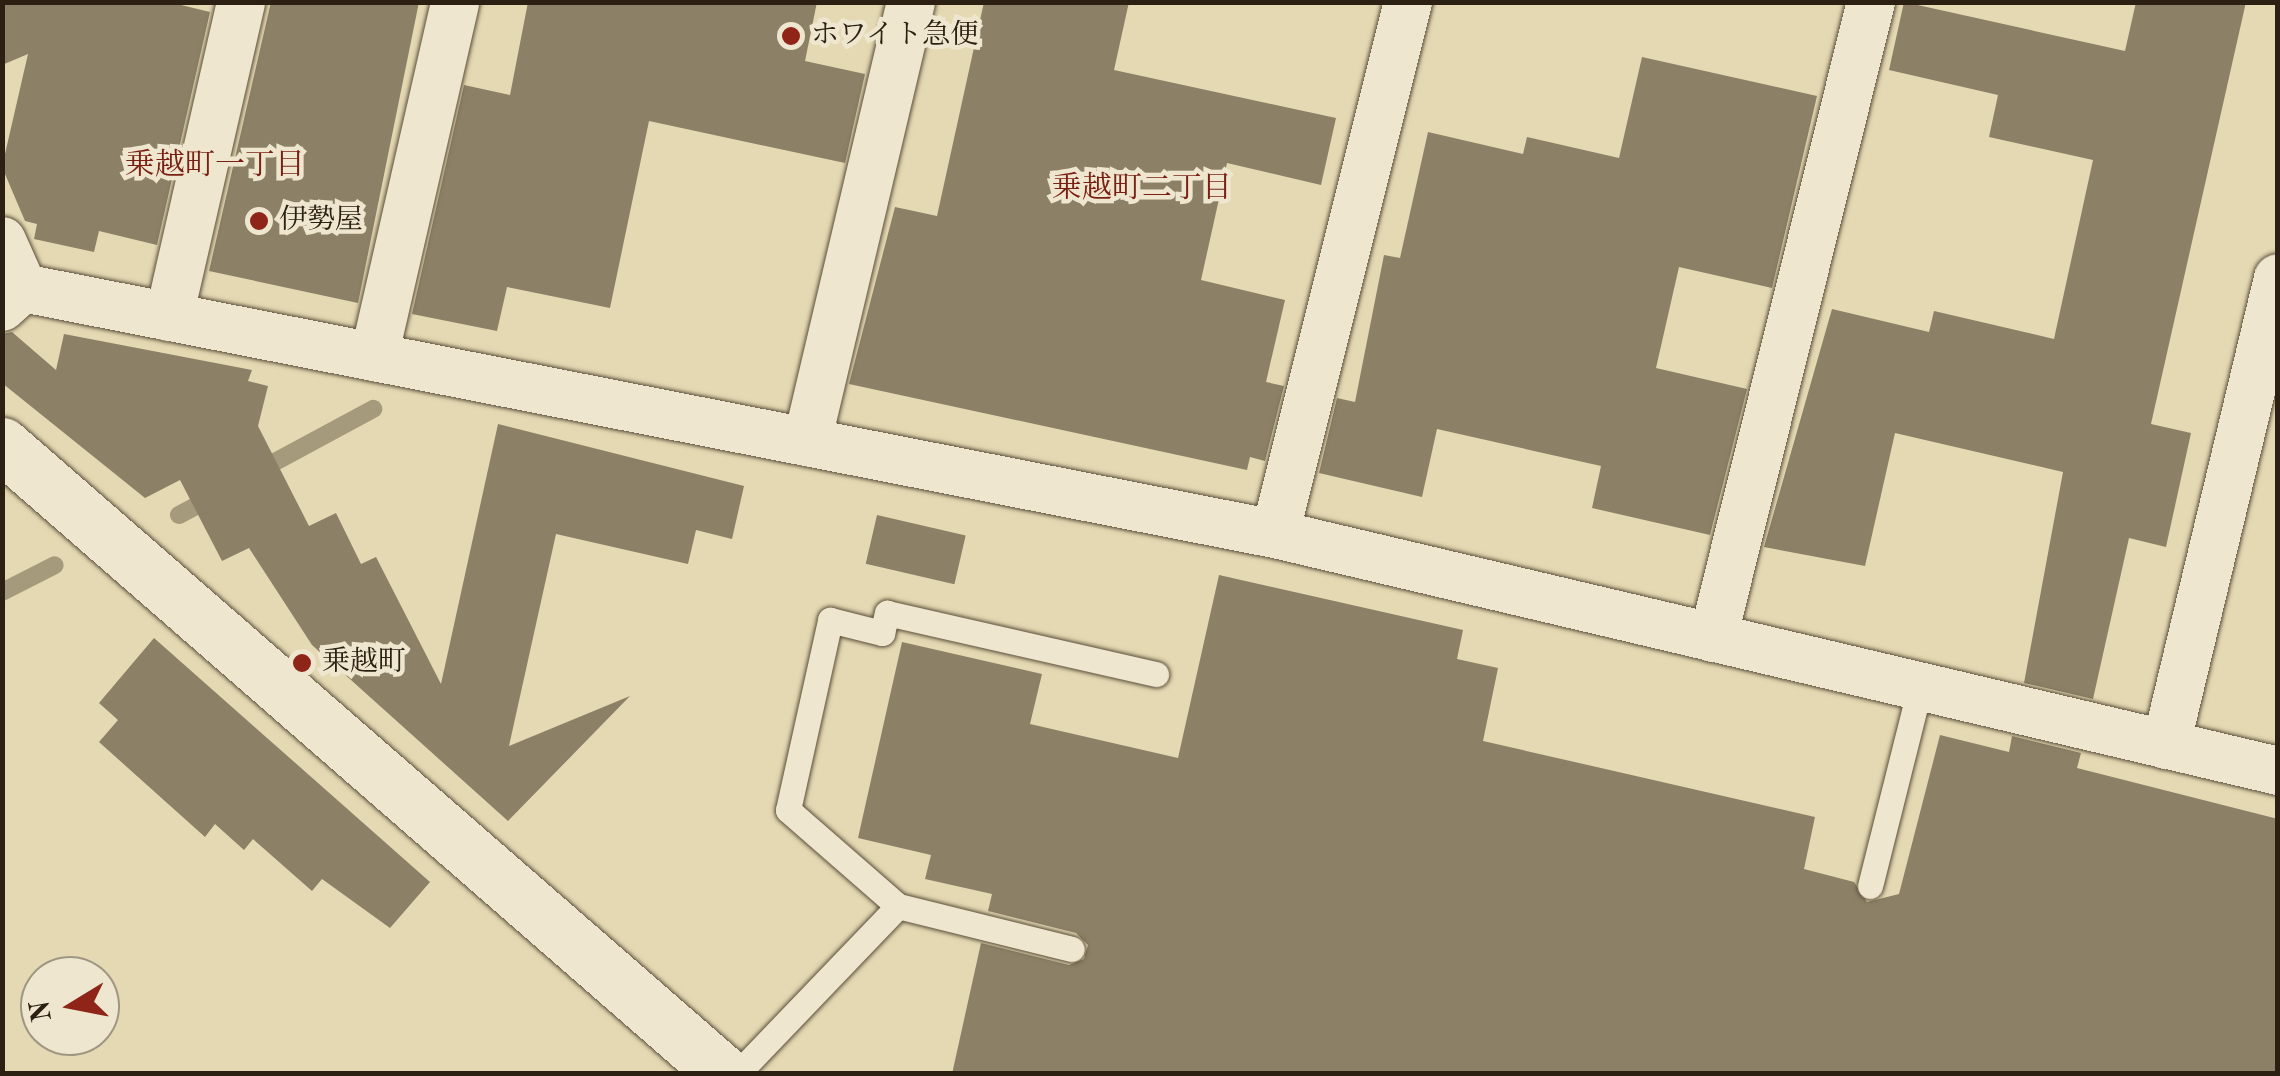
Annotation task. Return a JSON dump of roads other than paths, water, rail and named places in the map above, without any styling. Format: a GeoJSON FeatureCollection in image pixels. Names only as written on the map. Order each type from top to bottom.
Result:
{"type":"FeatureCollection","features":[{"type":"Feature","properties":{"kind":"street"},"geometry":{"type":"LineString","coordinates":[[170,317],[241,2]]}},
{"type":"Feature","properties":{"kind":"street"},"geometry":{"type":"LineString","coordinates":[[374,358],[455,2]]}},
{"type":"Feature","properties":{"kind":"street"},"geometry":{"type":"LineString","coordinates":[[807,442],[911,2]]}},
{"type":"Feature","properties":{"kind":"street"},"geometry":{"type":"LineString","coordinates":[[1275,534],[1408,2]]}},
{"type":"Feature","properties":{"kind":"street"},"geometry":{"type":"LineString","coordinates":[[1712,638],[1871,2]]}},
{"type":"Feature","properties":{"kind":"street"},"geometry":{"type":"LineString","coordinates":[[2,242],[13,298],[170,317],[1275,534],[2278,772]]}},
{"type":"Feature","properties":{"kind":"street"},"geometry":{"type":"LineString","coordinates":[[2166,745],[2278,278]]}},
{"type":"Feature","properties":{"kind":"street"},"geometry":{"type":"LineString","coordinates":[[2,446],[724,1074]]}},
{"type":"Feature","properties":{"kind":"lane"},"geometry":{"type":"LineString","coordinates":[[1072,949],[898,906],[788,810],[830,620],[882,633],[886,613],[1156,674]]}},
{"type":"Feature","properties":{"kind":"lane"},"geometry":{"type":"LineString","coordinates":[[1870,886],[1920,687]]}},
{"type":"Feature","properties":{"kind":"lane"},"geometry":{"type":"LineString","coordinates":[[737,1074],[898,906]]}},
{"type":"Feature","properties":{"kind":"waterway"},"geometry":{"type":"LineString","coordinates":[[258,471],[373,409]]}},
{"type":"Feature","properties":{"kind":"waterway"},"geometry":{"type":"LineString","coordinates":[[179,515],[214,496]]}},
{"type":"Feature","properties":{"kind":"waterway"},"geometry":{"type":"LineString","coordinates":[[2,592],[55,565]]}},
{"type":"Feature","properties":{"kind":"place","name":"ホワイト急便"},"geometry":{"type":"Point","coordinates":[791,36]}},
{"type":"Feature","properties":{"kind":"place","name":"伊勢屋"},"geometry":{"type":"Point","coordinates":[259,221]}},
{"type":"Feature","properties":{"kind":"place","name":"乗越町"},"geometry":{"type":"Point","coordinates":[302,663]}},
{"type":"Feature","properties":{"kind":"district","name":"乗越町一丁目"},"geometry":{"type":"Point","coordinates":[215,166]}},
{"type":"Feature","properties":{"kind":"district","name":"乗越町二丁目"},"geometry":{"type":"Point","coordinates":[1142,189]}}]}
